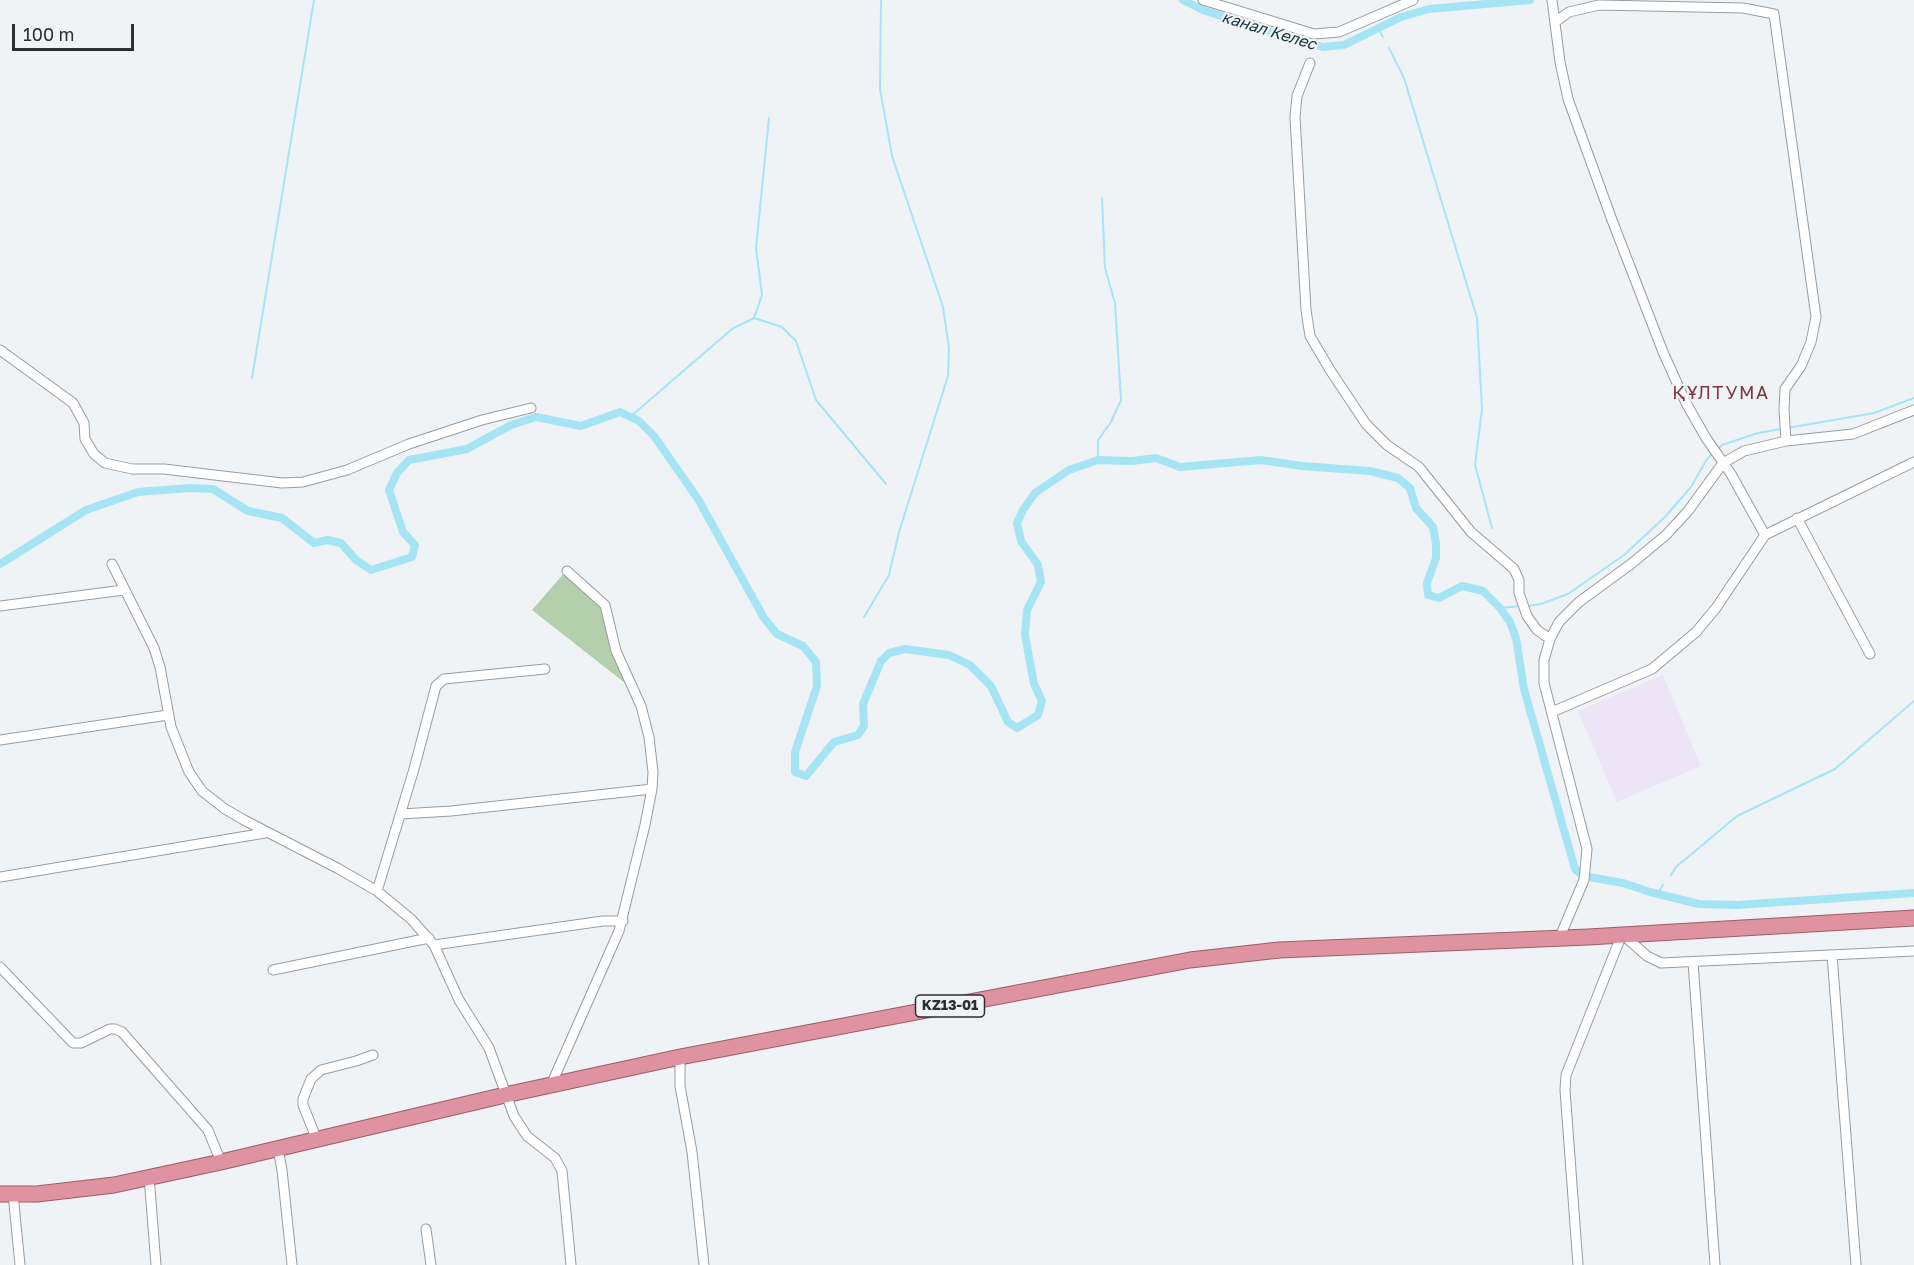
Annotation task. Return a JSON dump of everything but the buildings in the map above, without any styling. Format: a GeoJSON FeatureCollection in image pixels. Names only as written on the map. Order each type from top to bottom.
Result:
{"type":"FeatureCollection","features":[{"type":"Feature","properties":{"kind":"highway","name":"KZ13-01"},"geometry":{"type":"LineString","coordinates":[[7,1194],[37,1194],[114,1185],[680,1057],[1211,957],[1279,950],[1559,939],[1914,918]]}},
{"type":"Feature","properties":{"kind":"street"},"geometry":{"type":"LineString","coordinates":[[1203,0],[1314,34],[1339,32],[1413,0]]}},
{"type":"Feature","properties":{"kind":"street"},"geometry":{"type":"LineString","coordinates":[[1552,0],[1560,62],[1568,99],[1663,352],[1686,403],[1706,438],[1731,474],[1765,535]]}},
{"type":"Feature","properties":{"kind":"street"},"geometry":{"type":"LineString","coordinates":[[1555,22],[1569,12],[1599,5],[1743,8],[1774,14],[1816,317],[1811,342],[1801,366],[1785,390],[1786,441]]}},
{"type":"Feature","properties":{"kind":"street"},"geometry":{"type":"LineString","coordinates":[[1310,63],[1297,96],[1295,117],[1306,310],[1310,336],[1366,424],[1387,445],[1419,467],[1471,532],[1514,568],[1519,580],[1518,593],[1527,616],[1537,630],[1550,639]]}},
{"type":"Feature","properties":{"kind":"street"},"geometry":{"type":"LineString","coordinates":[[0,350],[73,403],[84,423],[85,439],[94,454],[105,463],[132,469],[164,469],[282,483],[303,482],[347,470],[409,444],[482,420],[531,408]]}},
{"type":"Feature","properties":{"kind":"street"},"geometry":{"type":"LineString","coordinates":[[1559,939],[1585,875],[1587,849],[1544,683],[1544,660],[1550,639],[1559,622],[1580,602],[1666,535],[1688,511],[1723,462],[1744,452],[1786,441],[1853,434],[1914,410]]}},
{"type":"Feature","properties":{"kind":"street"},"geometry":{"type":"LineString","coordinates":[[1552,712],[1652,669],[1696,632],[1716,608],[1765,535],[1914,462]]}},
{"type":"Feature","properties":{"kind":"street"},"geometry":{"type":"LineString","coordinates":[[1797,519],[1870,654]]}},
{"type":"Feature","properties":{"kind":"street"},"geometry":{"type":"LineString","coordinates":[[112,564],[154,648],[160,667],[168,715],[176,739],[189,772],[202,791],[225,809],[265,832],[339,869],[376,891],[406,914],[432,941],[459,1000],[489,1048],[514,1116],[527,1136],[555,1158],[562,1171],[571,1265]]}},
{"type":"Feature","properties":{"kind":"street"},"geometry":{"type":"LineString","coordinates":[[551,1085],[623,921],[652,789],[653,772],[643,713],[616,651],[605,605],[567,571]]}},
{"type":"Feature","properties":{"kind":"street"},"geometry":{"type":"LineString","coordinates":[[0,606],[124,590]]}},
{"type":"Feature","properties":{"kind":"street"},"geometry":{"type":"LineString","coordinates":[[376,891],[401,814],[434,692],[440,683],[444,679],[545,669]]}},
{"type":"Feature","properties":{"kind":"street"},"geometry":{"type":"LineString","coordinates":[[0,740],[168,715]]}},
{"type":"Feature","properties":{"kind":"street"},"geometry":{"type":"LineString","coordinates":[[401,814],[451,811],[652,789]]}},
{"type":"Feature","properties":{"kind":"street"},"geometry":{"type":"LineString","coordinates":[[0,877],[265,832]]}},
{"type":"Feature","properties":{"kind":"street"},"geometry":{"type":"LineString","coordinates":[[273,970],[432,941],[603,921],[623,921]]}},
{"type":"Feature","properties":{"kind":"street"},"geometry":{"type":"LineString","coordinates":[[1578,1265],[1565,1090],[1566,1075],[1622,934],[1647,956],[1661,963],[1914,951]]}},
{"type":"Feature","properties":{"kind":"street"},"geometry":{"type":"LineString","coordinates":[[1832,955],[1856,1265]]}},
{"type":"Feature","properties":{"kind":"street"},"geometry":{"type":"LineString","coordinates":[[1694,962],[1715,1265]]}},
{"type":"Feature","properties":{"kind":"street"},"geometry":{"type":"LineString","coordinates":[[0,967],[73,1043],[81,1043],[110,1029],[122,1032],[208,1130],[221,1162]]}},
{"type":"Feature","properties":{"kind":"street"},"geometry":{"type":"LineString","coordinates":[[317,1140],[303,1105],[311,1079],[321,1070],[373,1055]]}},
{"type":"Feature","properties":{"kind":"street"},"geometry":{"type":"LineString","coordinates":[[680,1057],[680,1086],[692,1152],[704,1265]]}},
{"type":"Feature","properties":{"kind":"street"},"geometry":{"type":"LineString","coordinates":[[278,1149],[292,1265]]}},
{"type":"Feature","properties":{"kind":"street"},"geometry":{"type":"LineString","coordinates":[[149,1176],[156,1265]]}},
{"type":"Feature","properties":{"kind":"street"},"geometry":{"type":"LineString","coordinates":[[7,1194],[20,1265]]}},
{"type":"Feature","properties":{"kind":"street"},"geometry":{"type":"LineString","coordinates":[[426,1229],[430,1265]]}},
{"type":"Feature","properties":{"kind":"shaded area"},"geometry":{"type":"Polygon","coordinates":[[[1663,675],[1701,766],[1617,802],[1578,711],[1663,675]]]}},
{"type":"Feature","properties":{"kind":"green space"},"geometry":{"type":"Polygon","coordinates":[[[565,572],[606,611],[625,683],[532,610],[565,572]]]}},
{"type":"Feature","properties":{"kind":"waterway"},"geometry":{"type":"LineString","coordinates":[[252,378],[314,0]]}},
{"type":"Feature","properties":{"kind":"waterway"},"geometry":{"type":"LineString","coordinates":[[864,617],[889,575],[899,532],[948,376],[949,348],[943,307],[892,156],[880,89],[881,0]]}},
{"type":"Feature","properties":{"kind":"waterway","name":"канал Келес"},"geometry":{"type":"LineString","coordinates":[[1183,0],[1205,11],[1323,47],[1344,45],[1401,17],[1429,9],[1530,0]]}},
{"type":"Feature","properties":{"kind":"waterway"},"geometry":{"type":"LineString","coordinates":[[1378,28],[1383,37]]}},
{"type":"Feature","properties":{"kind":"waterway"},"geometry":{"type":"LineString","coordinates":[[1389,48],[1404,78],[1477,318],[1482,409],[1475,465],[1492,528]]}},
{"type":"Feature","properties":{"kind":"waterway"},"geometry":{"type":"LineString","coordinates":[[754,318],[762,295],[756,248],[769,118]]}},
{"type":"Feature","properties":{"kind":"waterway"},"geometry":{"type":"LineString","coordinates":[[1098,460],[1098,440],[1111,422],[1121,400],[1115,303],[1105,268],[1102,198]]}},
{"type":"Feature","properties":{"kind":"waterway"},"geometry":{"type":"LineString","coordinates":[[630,417],[732,329],[754,318],[782,327],[796,341],[816,400],[886,484]]}},
{"type":"Feature","properties":{"kind":"waterway"},"geometry":{"type":"LineString","coordinates":[[1787,428],[1874,413],[1914,398]]}},
{"type":"Feature","properties":{"kind":"waterway"},"geometry":{"type":"LineString","coordinates":[[0,564],[86,510],[138,492],[190,488],[213,489],[248,511],[282,518],[314,543],[327,540],[341,543],[356,560],[371,570],[412,557],[415,545],[403,532],[389,490],[397,473],[409,460],[467,449],[511,425],[536,417],[581,426],[620,412],[639,421],[654,436],[698,499],[764,618],[777,634],[803,646],[816,662],[817,686],[795,752],[795,772],[806,776],[834,742],[858,735],[864,726],[863,704],[881,661],[889,653],[905,649],[949,655],[970,665],[991,686],[1008,722],[1017,728],[1038,715],[1042,701],[1034,684],[1025,635],[1027,610],[1041,582],[1038,565],[1021,541],[1017,523],[1035,493],[1069,470],[1098,460],[1132,461],[1156,458],[1180,467],[1261,460],[1302,466],[1370,471],[1398,478],[1410,488],[1416,508],[1433,527],[1436,558],[1427,583],[1428,595],[1439,598],[1462,586],[1483,591],[1510,622],[1516,638],[1524,689],[1575,869],[1583,876],[1623,883],[1699,904],[1737,905],[1914,893]]}},
{"type":"Feature","properties":{"kind":"waterway"},"geometry":{"type":"LineString","coordinates":[[1717,450],[1722,445],[1758,433],[1782,429]]}},
{"type":"Feature","properties":{"kind":"waterway"},"geometry":{"type":"LineString","coordinates":[[1527,606],[1541,604],[1568,594],[1624,555],[1665,517],[1691,487],[1712,454]]}},
{"type":"Feature","properties":{"kind":"waterway"},"geometry":{"type":"LineString","coordinates":[[1500,608],[1521,606]]}},
{"type":"Feature","properties":{"kind":"waterway"},"geometry":{"type":"LineString","coordinates":[[1671,875],[1676,867],[1737,816],[1835,769],[1914,701]]}},
{"type":"Feature","properties":{"kind":"waterway"},"geometry":{"type":"LineString","coordinates":[[1657,894],[1663,885]]}},
{"type":"Feature","properties":{"kind":"district","name":"ҚҰЛТУМА"},"geometry":{"type":"Point","coordinates":[1721,393]}}]}
